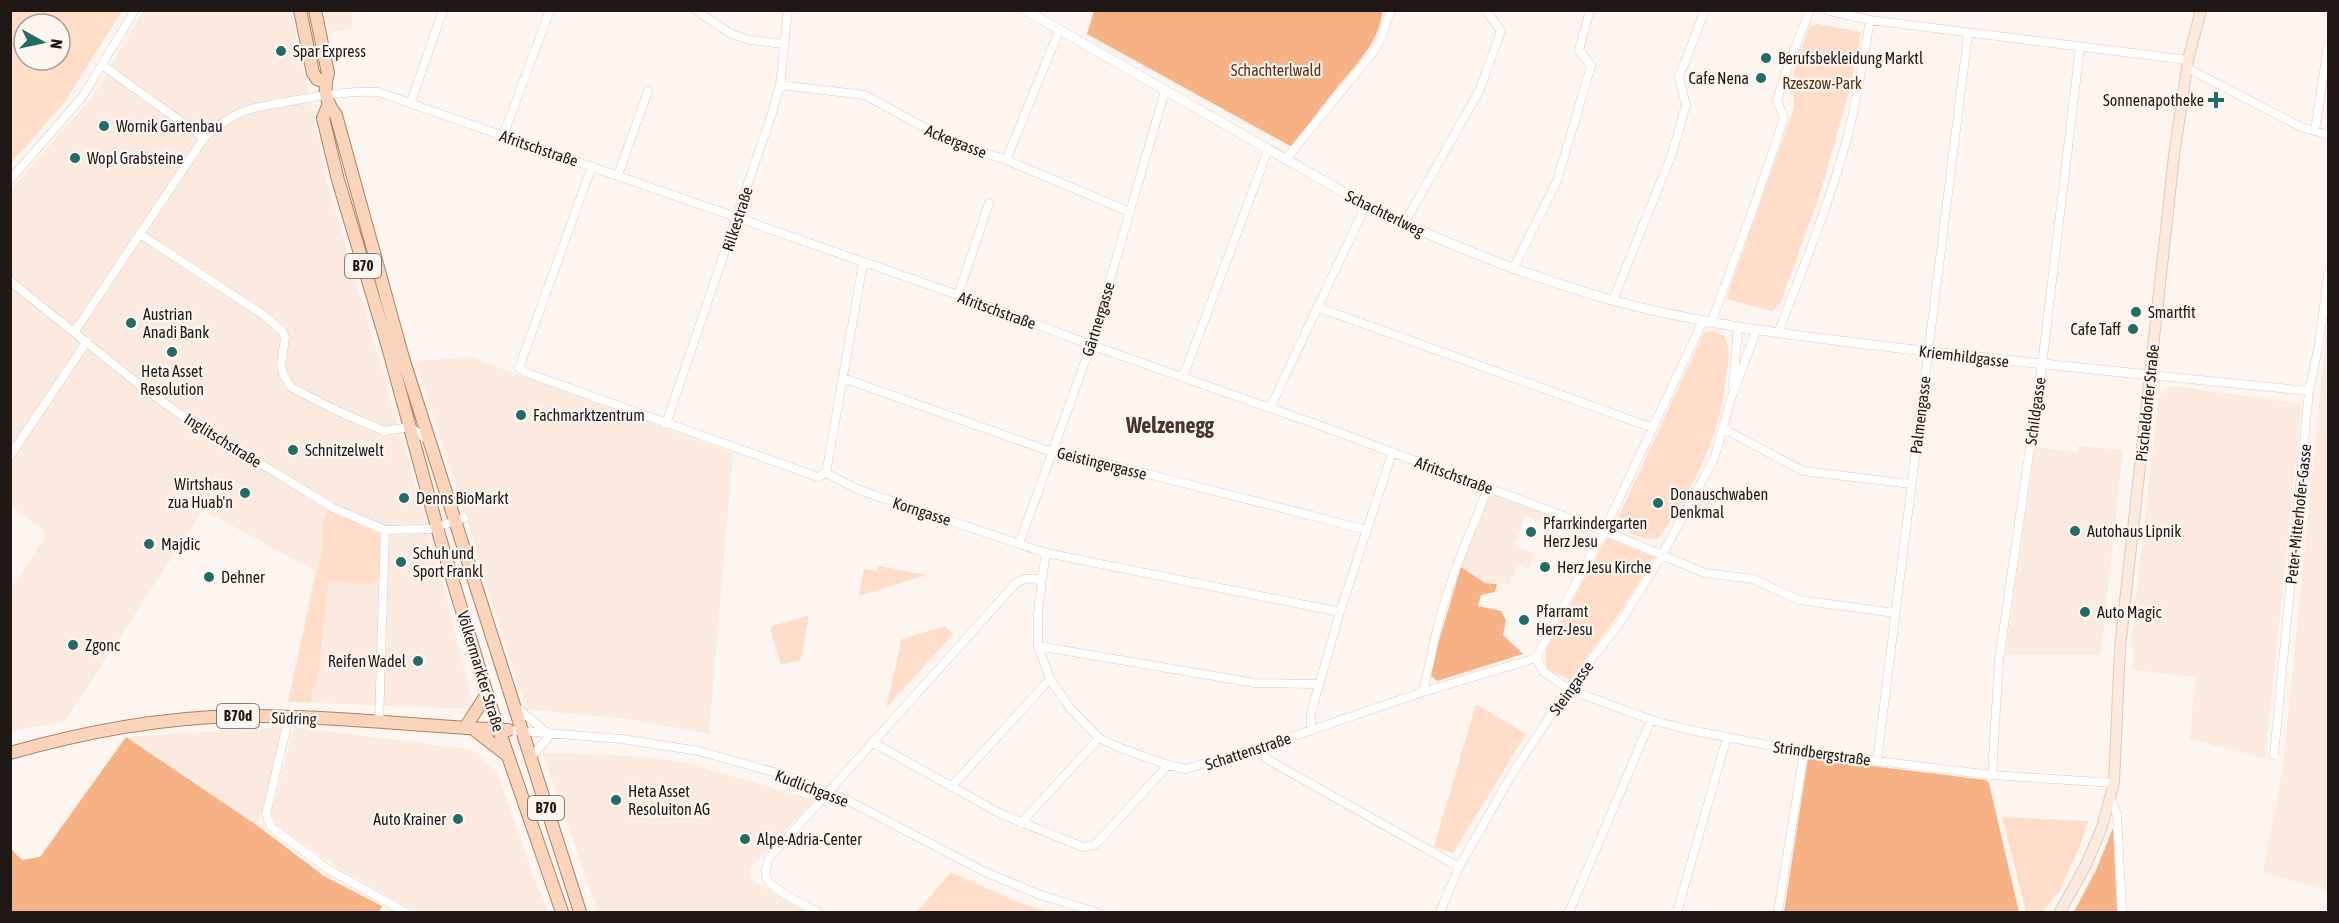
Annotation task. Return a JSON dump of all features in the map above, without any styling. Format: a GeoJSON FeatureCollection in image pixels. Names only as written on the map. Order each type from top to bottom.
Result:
{"type":"FeatureCollection","features":[{"type":"Feature","properties":{"kind":"main road","name":"Völkermarkter Straße"},"geometry":{"type":"LineString","coordinates":[[300,10],[313,74],[317,79],[325,82]]}},
{"type":"Feature","properties":{"kind":"main road","name":"Völkermarkter Straße"},"geometry":{"type":"LineString","coordinates":[[315,10],[328,73],[325,82],[327,100],[323,118],[335,170],[433,513],[443,525],[459,533],[580,912]]}},
{"type":"Feature","properties":{"kind":"main road","name":"Pischeldorfer Straße"},"geometry":{"type":"LineString","coordinates":[[2060,912],[2086,865],[2111,799],[2114,783],[2120,648],[2174,156],[2188,64],[2201,10]]}},
{"type":"Feature","properties":{"kind":"main road","name":"Völkermarkter Straße"},"geometry":{"type":"LineString","coordinates":[[327,100],[336,116],[403,358],[430,442],[443,525],[487,694],[562,912]]}},
{"type":"Feature","properties":{"kind":"main road"},"geometry":{"type":"LineString","coordinates":[[487,694],[469,728],[508,756]]}},
{"type":"Feature","properties":{"kind":"main road"},"geometry":{"type":"LineString","coordinates":[[508,756],[508,730],[512,704]]}},
{"type":"Feature","properties":{"kind":"main road","name":"Südring"},"geometry":{"type":"LineString","coordinates":[[10,753],[55,740],[132,725],[233,716],[290,717],[508,730]]}},
{"type":"Feature","properties":{"kind":"street"},"geometry":{"type":"LineString","coordinates":[[10,180],[83,96],[135,10]]}},
{"type":"Feature","properties":{"kind":"street"},"geometry":{"type":"LineString","coordinates":[[411,102],[443,10]]}},
{"type":"Feature","properties":{"kind":"street"},"geometry":{"type":"LineString","coordinates":[[503,136],[539,34],[550,10]]}},
{"type":"Feature","properties":{"kind":"street"},"geometry":{"type":"LineString","coordinates":[[696,10],[731,34],[784,45]]}},
{"type":"Feature","properties":{"kind":"street","name":"Rilkestraße"},"geometry":{"type":"LineString","coordinates":[[666,424],[780,85],[788,10]]}},
{"type":"Feature","properties":{"kind":"street","name":"Schachterlweg"},"geometry":{"type":"LineString","coordinates":[[1025,10],[1285,160],[1404,224],[1513,269],[1613,300],[1707,322],[1778,333]]}},
{"type":"Feature","properties":{"kind":"street"},"geometry":{"type":"LineString","coordinates":[[1285,160],[1374,50],[1391,10]]}},
{"type":"Feature","properties":{"kind":"street"},"geometry":{"type":"LineString","coordinates":[[1404,224],[1480,89],[1501,31],[1488,10]]}},
{"type":"Feature","properties":{"kind":"street"},"geometry":{"type":"LineString","coordinates":[[1513,269],[1557,181],[1591,66],[1579,50],[1590,10]]}},
{"type":"Feature","properties":{"kind":"street"},"geometry":{"type":"LineString","coordinates":[[1613,300],[1672,154],[1686,105],[1678,77],[1705,10]]}},
{"type":"Feature","properties":{"kind":"street"},"geometry":{"type":"LineString","coordinates":[[1536,658],[1604,531],[1707,322],[1751,215],[1784,118],[1777,100],[1810,10]]}},
{"type":"Feature","properties":{"kind":"street"},"geometry":{"type":"LineString","coordinates":[[1825,10],[1870,20],[1968,34],[2080,46],[2188,64],[2301,127],[2328,135]]}},
{"type":"Feature","properties":{"kind":"street"},"geometry":{"type":"LineString","coordinates":[[1778,333],[1818,230],[1846,144],[1856,104],[1870,20]]}},
{"type":"Feature","properties":{"kind":"street"},"geometry":{"type":"LineString","coordinates":[[1006,160],[1059,31]]}},
{"type":"Feature","properties":{"kind":"street","name":"Palmengasse"},"geometry":{"type":"LineString","coordinates":[[1877,761],[1968,34]]}},
{"type":"Feature","properties":{"kind":"street"},"geometry":{"type":"LineString","coordinates":[[2315,130],[2328,45]]}},
{"type":"Feature","properties":{"kind":"street","name":"Schildgasse"},"geometry":{"type":"LineString","coordinates":[[1992,774],[1999,660],[2042,365],[2080,46]]}},
{"type":"Feature","properties":{"kind":"street"},"geometry":{"type":"LineString","coordinates":[[75,332],[204,138],[102,65]]}},
{"type":"Feature","properties":{"kind":"street","name":"Ackergasse"},"geometry":{"type":"LineString","coordinates":[[780,85],[865,95],[945,139],[1006,160],[1130,212]]}},
{"type":"Feature","properties":{"kind":"street","name":"Afritschstraße"},"geometry":{"type":"LineString","coordinates":[[204,138],[220,125],[248,110],[327,100],[360,91],[378,92],[958,295],[1270,408],[1604,531],[1705,573],[1753,579],[1798,600],[1895,613]]}},
{"type":"Feature","properties":{"kind":"street"},"geometry":{"type":"LineString","coordinates":[[618,175],[648,91]]}},
{"type":"Feature","properties":{"kind":"street","name":"Gärtnergasse"},"geometry":{"type":"LineString","coordinates":[[1019,544],[1091,345],[1165,91]]}},
{"type":"Feature","properties":{"kind":"street"},"geometry":{"type":"LineString","coordinates":[[1183,377],[1268,150]]}},
{"type":"Feature","properties":{"kind":"street","name":"Korngasse"},"geometry":{"type":"LineString","coordinates":[[592,166],[519,368],[527,373],[586,396],[818,477],[826,473],[859,490],[1046,553],[1340,612]]}},
{"type":"Feature","properties":{"kind":"street"},"geometry":{"type":"LineString","coordinates":[[958,295],[988,203]]}},
{"type":"Feature","properties":{"kind":"street"},"geometry":{"type":"LineString","coordinates":[[1270,408],[1366,205]]}},
{"type":"Feature","properties":{"kind":"street"},"geometry":{"type":"LineString","coordinates":[[140,234],[265,316],[282,332],[285,338],[281,364],[284,376],[291,387],[375,428],[392,432],[410,427],[430,442]]}},
{"type":"Feature","properties":{"kind":"street"},"geometry":{"type":"LineString","coordinates":[[826,473],[863,262]]}},
{"type":"Feature","properties":{"kind":"street","name":"Peter-Mitterhofer-Gasse"},"geometry":{"type":"LineString","coordinates":[[2274,755],[2309,391],[2319,344],[2328,274]]}},
{"type":"Feature","properties":{"kind":"street","name":"Inglitschstraße"},"geometry":{"type":"LineString","coordinates":[[10,281],[137,383],[205,430],[333,508],[386,530],[443,525]]}},
{"type":"Feature","properties":{"kind":"street"},"geometry":{"type":"LineString","coordinates":[[1317,307],[1653,428]]}},
{"type":"Feature","properties":{"kind":"street","name":"Steingasse"},"geometry":{"type":"LineString","coordinates":[[1731,399],[1738,328]]}},
{"type":"Feature","properties":{"kind":"street","name":"Steingasse"},"geometry":{"type":"LineString","coordinates":[[1440,912],[1460,867],[1512,774],[1568,690],[1620,623],[1662,555],[1714,459],[1731,399],[1756,331]]}},
{"type":"Feature","properties":{"kind":"street","name":"Kriemhildgasse"},"geometry":{"type":"LineString","coordinates":[[1778,333],[2042,365],[2150,375]]}},
{"type":"Feature","properties":{"kind":"street"},"geometry":{"type":"LineString","coordinates":[[10,456],[87,341]]}},
{"type":"Feature","properties":{"kind":"street"},"geometry":{"type":"LineString","coordinates":[[2150,375],[2309,391]]}},
{"type":"Feature","properties":{"kind":"street","name":"Geistingergasse"},"geometry":{"type":"LineString","coordinates":[[843,378],[1046,450],[1054,450],[1367,530]]}},
{"type":"Feature","properties":{"kind":"street"},"geometry":{"type":"LineString","coordinates":[[1724,429],[1803,471],[1911,484]]}},
{"type":"Feature","properties":{"kind":"street"},"geometry":{"type":"LineString","coordinates":[[1311,731],[1311,713],[1319,684],[1392,453]]}},
{"type":"Feature","properties":{"kind":"street"},"geometry":{"type":"LineString","coordinates":[[1423,692],[1424,680],[1457,565],[1488,488]]}},
{"type":"Feature","properties":{"kind":"street"},"geometry":{"type":"LineString","coordinates":[[433,513],[443,525]]}},
{"type":"Feature","properties":{"kind":"street"},"geometry":{"type":"LineString","coordinates":[[379,722],[386,530]]}},
{"type":"Feature","properties":{"kind":"street","name":"Schattenstraße"},"geometry":{"type":"LineString","coordinates":[[1046,553],[1038,614],[1038,646],[1050,679],[1070,708],[1098,738],[1120,748],[1185,769],[1255,749],[1423,692],[1536,658]]}},
{"type":"Feature","properties":{"kind":"street"},"geometry":{"type":"LineString","coordinates":[[818,912],[774,887],[767,880],[765,870],[769,858],[1017,582],[1042,578]]}},
{"type":"Feature","properties":{"kind":"street"},"geometry":{"type":"LineString","coordinates":[[1038,646],[1255,683],[1319,684]]}},
{"type":"Feature","properties":{"kind":"street","name":"Steingasse"},"geometry":{"type":"LineString","coordinates":[[1536,658],[1543,671]]}},
{"type":"Feature","properties":{"kind":"street","name":"Strindbergstraße"},"geometry":{"type":"LineString","coordinates":[[1543,671],[1568,690],[1651,720],[1727,737],[1804,752],[1877,761],[1992,774],[2114,783]]}},
{"type":"Feature","properties":{"kind":"street"},"geometry":{"type":"LineString","coordinates":[[951,787],[1050,679]]}},
{"type":"Feature","properties":{"kind":"street"},"geometry":{"type":"LineString","coordinates":[[512,704],[549,734],[530,759]]}},
{"type":"Feature","properties":{"kind":"street"},"geometry":{"type":"LineString","coordinates":[[290,717],[266,814],[271,827],[328,868],[405,912]]}},
{"type":"Feature","properties":{"kind":"street"},"geometry":{"type":"LineString","coordinates":[[1569,912],[1651,720]]}},
{"type":"Feature","properties":{"kind":"street","name":"Kudlichgasse"},"geometry":{"type":"LineString","coordinates":[[508,730],[622,739],[699,751],[784,776],[829,792],[983,871],[1040,894],[1096,912]]}},
{"type":"Feature","properties":{"kind":"street"},"geometry":{"type":"LineString","coordinates":[[1677,912],[1727,737]]}},
{"type":"Feature","properties":{"kind":"street"},"geometry":{"type":"LineString","coordinates":[[1021,823],[1098,738]]}},
{"type":"Feature","properties":{"kind":"street"},"geometry":{"type":"LineString","coordinates":[[872,742],[951,787],[1021,823],[1083,847],[1095,845],[1168,765]]}},
{"type":"Feature","properties":{"kind":"street"},"geometry":{"type":"LineString","coordinates":[[1255,749],[1270,761],[1460,867]]}},
{"type":"Feature","properties":{"kind":"street"},"geometry":{"type":"LineString","coordinates":[[1778,912],[1804,752]]}},
{"type":"Feature","properties":{"kind":"street","name":"Pischeldorfer Straße"},"geometry":{"type":"LineString","coordinates":[[2111,799],[2116,814],[2122,912]]}},
{"type":"Feature","properties":{"kind":"shaded area"},"geometry":{"type":"Polygon","coordinates":[[[143,11],[291,11],[329,188],[433,545],[474,709],[288,702],[315,571],[203,510],[65,721],[11,731],[11,589],[47,534],[11,506],[11,189],[93,96],[143,11]]]}},
{"type":"Feature","properties":{"kind":"shaded area"},"geometry":{"type":"Polygon","coordinates":[[[325,11],[351,11],[353,28],[329,33],[325,11]]]}},
{"type":"Feature","properties":{"kind":"shaded area"},"geometry":{"type":"Polygon","coordinates":[[[2328,316],[2328,891],[2263,872],[2283,765],[2328,316]]]}},
{"type":"Feature","properties":{"kind":"shaded area"},"geometry":{"type":"Polygon","coordinates":[[[470,357],[733,453],[709,734],[629,719],[526,709],[416,361],[470,357]]]}},
{"type":"Feature","properties":{"kind":"shaded area"},"geometry":{"type":"Polygon","coordinates":[[[2172,386],[2302,404],[2265,759],[2190,739],[2195,677],[2132,670],[2134,652],[2131,640],[2159,395],[2172,386]]]}},
{"type":"Feature","properties":{"kind":"shaded area"},"geometry":{"type":"Polygon","coordinates":[[[2078,446],[2123,450],[2101,655],[2005,655],[2035,447],[2077,452],[2078,446]]]}},
{"type":"Feature","properties":{"kind":"shaded area"},"geometry":{"type":"Polygon","coordinates":[[[1489,495],[1496,495],[1544,512],[1545,523],[1526,516],[1514,546],[1535,553],[1529,569],[1517,565],[1510,584],[1485,583],[1461,567],[1489,495]]]}},
{"type":"Feature","properties":{"kind":"shaded area"},"geometry":{"type":"Polygon","coordinates":[[[283,727],[258,826],[126,737],[283,727]]]}},
{"type":"Feature","properties":{"kind":"shaded area"},"geometry":{"type":"Polygon","coordinates":[[[294,727],[473,750],[497,772],[534,878],[549,912],[416,912],[337,867],[276,825],[271,814],[294,727]]]}},
{"type":"Feature","properties":{"kind":"shaded area"},"geometry":{"type":"Polygon","coordinates":[[[543,753],[612,755],[679,761],[814,800],[749,869],[751,880],[808,912],[598,912],[543,753]]]}},
{"type":"Feature","properties":{"kind":"green space"},"geometry":{"type":"Polygon","coordinates":[[[11,10],[122,11],[64,103],[11,163],[11,10]]]}},
{"type":"Feature","properties":{"kind":"green space","name":"Schachterlwald"},"geometry":{"type":"Polygon","coordinates":[[[1094,11],[1382,11],[1380,23],[1370,45],[1292,147],[1087,34],[1094,11]]]}},
{"type":"Feature","properties":{"kind":"green space","name":"Rzeszow-Park"},"geometry":{"type":"Polygon","coordinates":[[[1817,24],[1861,32],[1850,89],[1819,197],[1780,304],[1772,311],[1726,299],[1792,114],[1793,78],[1797,60],[1810,26],[1817,24]]]}},
{"type":"Feature","properties":{"kind":"green space"},"geometry":{"type":"Polygon","coordinates":[[[1714,331],[1725,337],[1728,357],[1723,400],[1711,441],[1694,482],[1659,538],[1648,539],[1638,536],[1619,526],[1618,518],[1704,333],[1714,331]]]}},
{"type":"Feature","properties":{"kind":"green space"},"geometry":{"type":"Polygon","coordinates":[[[328,510],[379,533],[381,551],[377,581],[368,585],[329,580],[317,681],[311,702],[288,702],[323,546],[323,521],[328,510]]]}},
{"type":"Feature","properties":{"kind":"green space"},"geometry":{"type":"Polygon","coordinates":[[[1607,538],[1654,557],[1624,606],[1570,680],[1548,669],[1545,660],[1546,649],[1607,538]]]}},
{"type":"Feature","properties":{"kind":"green space"},"geometry":{"type":"Polygon","coordinates":[[[878,566],[926,575],[859,596],[864,569],[877,571],[878,566]]]}},
{"type":"Feature","properties":{"kind":"green space"},"geometry":{"type":"Polygon","coordinates":[[[1461,567],[1485,583],[1497,584],[1495,592],[1481,595],[1478,606],[1501,611],[1506,620],[1503,635],[1523,654],[1437,681],[1429,674],[1461,567]]]}},
{"type":"Feature","properties":{"kind":"green space"},"geometry":{"type":"Polygon","coordinates":[[[809,615],[801,660],[781,665],[770,627],[809,615]]]}},
{"type":"Feature","properties":{"kind":"green space"},"geometry":{"type":"Polygon","coordinates":[[[945,626],[953,634],[886,708],[902,639],[945,626]]]}},
{"type":"Feature","properties":{"kind":"green space"},"geometry":{"type":"Polygon","coordinates":[[[1476,704],[1526,734],[1453,853],[1434,847],[1476,704]]]}},
{"type":"Feature","properties":{"kind":"green space"},"geometry":{"type":"Polygon","coordinates":[[[126,737],[258,826],[324,876],[382,906],[379,912],[11,912],[11,849],[22,860],[40,857],[126,737]]]}},
{"type":"Feature","properties":{"kind":"green space"},"geometry":{"type":"Polygon","coordinates":[[[1808,758],[1986,780],[1989,783],[2019,912],[1784,912],[1808,758]]]}},
{"type":"Feature","properties":{"kind":"green space"},"geometry":{"type":"Polygon","coordinates":[[[2002,817],[2088,821],[2080,846],[2059,892],[2042,912],[2026,912],[2002,817]]]}},
{"type":"Feature","properties":{"kind":"green space"},"geometry":{"type":"Polygon","coordinates":[[[2113,828],[2117,912],[2074,912],[2097,868],[2113,828]]]}},
{"type":"Feature","properties":{"kind":"green space"},"geometry":{"type":"Polygon","coordinates":[[[951,872],[1017,902],[1048,912],[917,912],[951,872]]]}},
{"type":"Feature","properties":{"kind":"place","name":"Spar Express"},"geometry":{"type":"Point","coordinates":[281,51]}},
{"type":"Feature","properties":{"kind":"place","name":"Berufsbekleidung Marktl"},"geometry":{"type":"Point","coordinates":[1766,58]}},
{"type":"Feature","properties":{"kind":"place","name":"Cafe Nena"},"geometry":{"type":"Point","coordinates":[1761,78]}},
{"type":"Feature","properties":{"kind":"place","name":"Sonnenapotheke"},"geometry":{"type":"Point","coordinates":[2216,100]}},
{"type":"Feature","properties":{"kind":"place","name":"Wornik Gartenbau"},"geometry":{"type":"Point","coordinates":[104,126]}},
{"type":"Feature","properties":{"kind":"place","name":"Wopl Grabsteine"},"geometry":{"type":"Point","coordinates":[75,158]}},
{"type":"Feature","properties":{"kind":"place","name":"Smartfit"},"geometry":{"type":"Point","coordinates":[2136,312]}},
{"type":"Feature","properties":{"kind":"place","name":"Austrian Anadi Bank"},"geometry":{"type":"Point","coordinates":[131,323]}},
{"type":"Feature","properties":{"kind":"place","name":"Cafe Taff"},"geometry":{"type":"Point","coordinates":[2133,329]}},
{"type":"Feature","properties":{"kind":"place","name":"Heta Asset Resolution"},"geometry":{"type":"Point","coordinates":[172,352]}},
{"type":"Feature","properties":{"kind":"place","name":"Fachmarktzentrum"},"geometry":{"type":"Point","coordinates":[521,415]}},
{"type":"Feature","properties":{"kind":"place","name":"Schnitzelwelt"},"geometry":{"type":"Point","coordinates":[293,450]}},
{"type":"Feature","properties":{"kind":"place","name":"Wirtshaus zua Huab'n"},"geometry":{"type":"Point","coordinates":[245,493]}},
{"type":"Feature","properties":{"kind":"place","name":"Denns BioMarkt"},"geometry":{"type":"Point","coordinates":[404,498]}},
{"type":"Feature","properties":{"kind":"place","name":"Donauschwaben Denkmal"},"geometry":{"type":"Point","coordinates":[1658,503]}},
{"type":"Feature","properties":{"kind":"place","name":"Autohaus Lipnik"},"geometry":{"type":"Point","coordinates":[2075,531]}},
{"type":"Feature","properties":{"kind":"place","name":"Pfarrkindergarten Herz Jesu"},"geometry":{"type":"Point","coordinates":[1531,532]}},
{"type":"Feature","properties":{"kind":"place","name":"Majdic"},"geometry":{"type":"Point","coordinates":[149,544]}},
{"type":"Feature","properties":{"kind":"place","name":"Schuh und Sport Frankl"},"geometry":{"type":"Point","coordinates":[401,562]}},
{"type":"Feature","properties":{"kind":"place","name":"Herz Jesu Kirche"},"geometry":{"type":"Point","coordinates":[1545,567]}},
{"type":"Feature","properties":{"kind":"place","name":"Dehner"},"geometry":{"type":"Point","coordinates":[209,577]}},
{"type":"Feature","properties":{"kind":"place","name":"Auto Magic"},"geometry":{"type":"Point","coordinates":[2085,612]}},
{"type":"Feature","properties":{"kind":"place","name":"Pfarramt Herz-Jesu"},"geometry":{"type":"Point","coordinates":[1524,620]}},
{"type":"Feature","properties":{"kind":"place","name":"Zgonc"},"geometry":{"type":"Point","coordinates":[73,645]}},
{"type":"Feature","properties":{"kind":"place","name":"Reifen Wadel"},"geometry":{"type":"Point","coordinates":[418,661]}},
{"type":"Feature","properties":{"kind":"place","name":"Heta Asset Resoluiton AG"},"geometry":{"type":"Point","coordinates":[616,800]}},
{"type":"Feature","properties":{"kind":"place","name":"Auto Krainer"},"geometry":{"type":"Point","coordinates":[458,819]}},
{"type":"Feature","properties":{"kind":"place","name":"Alpe-Adria-Center"},"geometry":{"type":"Point","coordinates":[745,839]}},
{"type":"Feature","properties":{"kind":"district","name":"Welzenegg"},"geometry":{"type":"Point","coordinates":[1170,425]}}]}
